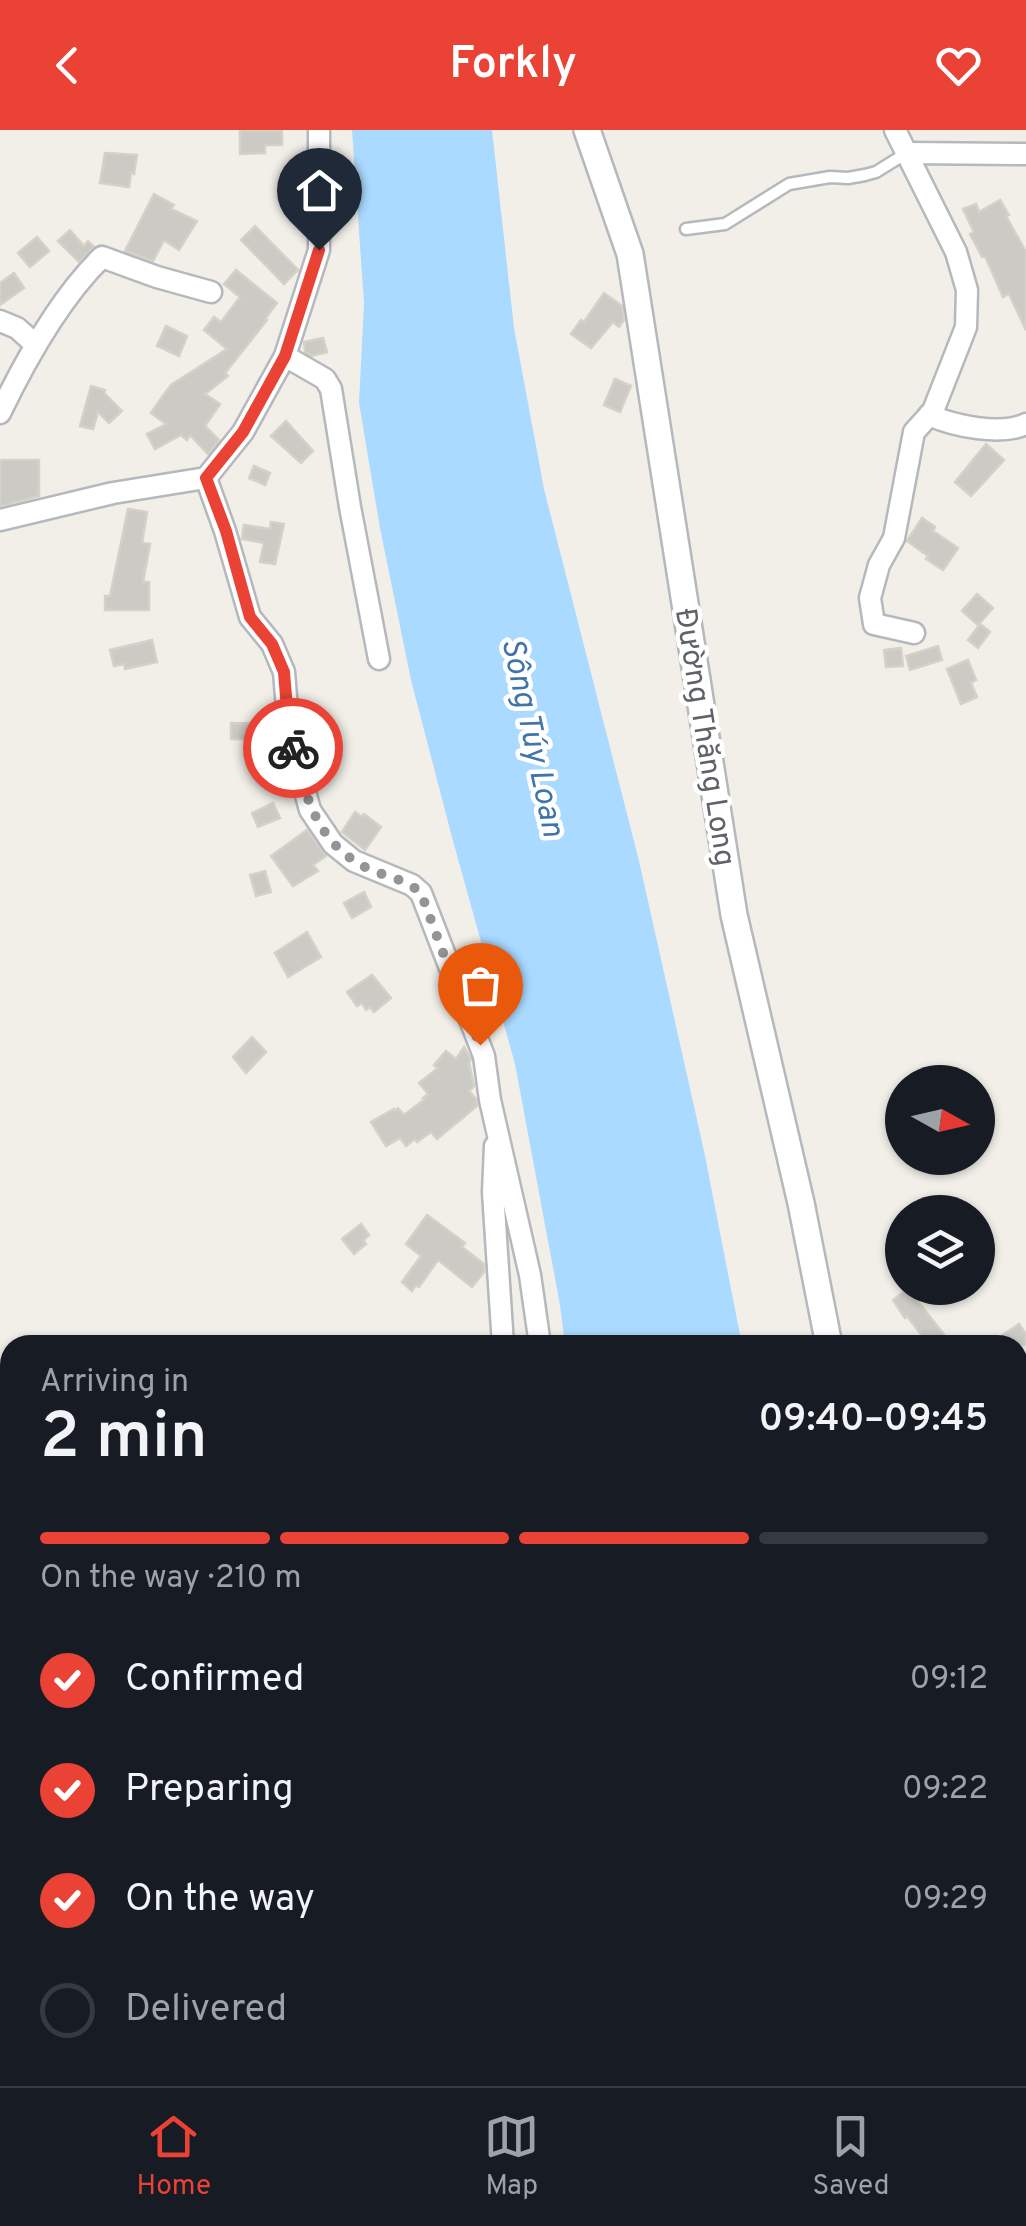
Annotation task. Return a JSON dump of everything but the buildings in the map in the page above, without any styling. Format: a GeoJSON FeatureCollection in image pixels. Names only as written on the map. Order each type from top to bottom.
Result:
{"type":"FeatureCollection","features":[{"type":"Feature","properties":{"kind":"street"},"geometry":{"type":"LineString","coordinates":[[0,520],[113,493],[206,478],[243,432],[285,356],[319,250],[319,130]]}},
{"type":"Feature","properties":{"kind":"street","name":"Đường Thăng Long"},"geometry":{"type":"LineString","coordinates":[[587,130],[630,254],[734,915],[828,1335]]}},
{"type":"Feature","properties":{"kind":"street"},"geometry":{"type":"LineString","coordinates":[[895,130],[956,252],[967,290],[966,326],[930,415],[914,432],[894,538],[870,598],[874,624],[914,633]]}},
{"type":"Feature","properties":{"kind":"street"},"geometry":{"type":"LineString","coordinates":[[906,153],[1026,154]]}},
{"type":"Feature","properties":{"kind":"street"},"geometry":{"type":"LineString","coordinates":[[0,412],[36,345],[87,271],[102,256],[156,277],[211,292]]}},
{"type":"Feature","properties":{"kind":"street"},"geometry":{"type":"LineString","coordinates":[[0,320],[17,328],[36,345]]}},
{"type":"Feature","properties":{"kind":"street"},"geometry":{"type":"LineString","coordinates":[[285,356],[325,379],[331,390],[379,659]]}},
{"type":"Feature","properties":{"kind":"street"},"geometry":{"type":"LineString","coordinates":[[930,415],[979,428],[1017,428],[1026,424]]}},
{"type":"Feature","properties":{"kind":"street"},"geometry":{"type":"LineString","coordinates":[[206,478],[226,531],[250,617],[272,644],[284,672],[289,733],[310,810],[343,853],[366,868],[412,885],[421,893],[480,1045],[530,1275],[539,1335]]}},
{"type":"Feature","properties":{"kind":"street"},"geometry":{"type":"LineString","coordinates":[[497,1130],[493,1192],[502,1335]]}},
{"type":"Feature","properties":{"kind":"lane"},"geometry":{"type":"LineString","coordinates":[[686,229],[725,224],[789,184],[865,175],[906,153]]}},
{"type":"Feature","properties":{"kind":"water","name":"Sông Túy Loan"},"geometry":{"type":"Polygon","coordinates":[[[352,130],[492,130],[514,328],[544,489],[639,861],[704,1151],[740,1335],[564,1335],[515,1064],[411,680],[380,528],[359,403],[364,303],[352,130]]]}},
{"type":"Feature","properties":{"kind":"way so far"},"geometry":{"type":"LineString","coordinates":[[293,748],[310,810],[333,844],[354,861],[412,885],[421,893],[480,1045]]}},
{"type":"Feature","properties":{"kind":"route"},"geometry":{"type":"LineString","coordinates":[[293,748],[284,672],[272,644],[250,617],[226,531],[206,478],[243,432],[285,356],[319,250]]}}]}
